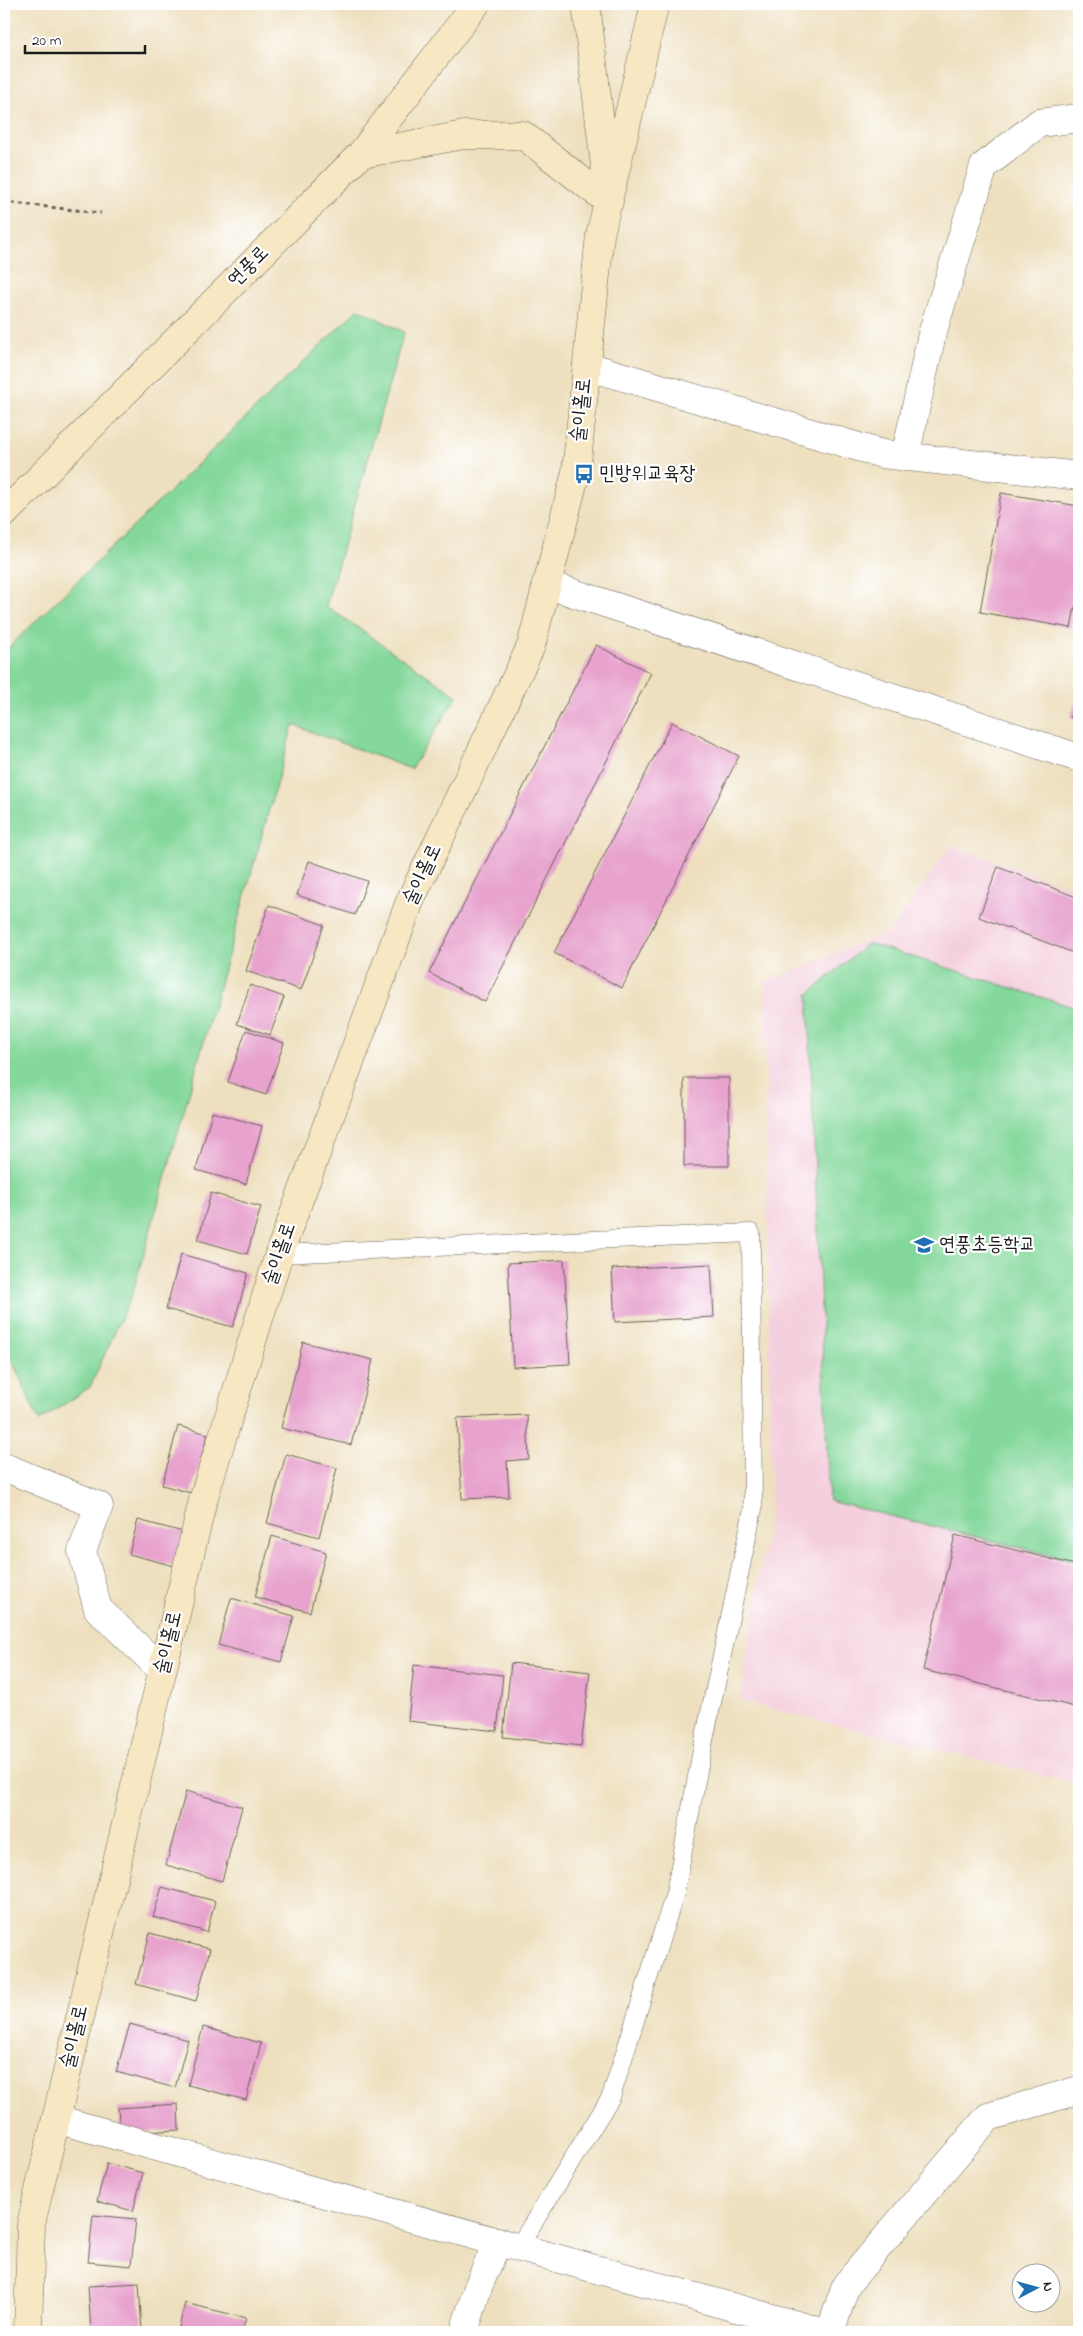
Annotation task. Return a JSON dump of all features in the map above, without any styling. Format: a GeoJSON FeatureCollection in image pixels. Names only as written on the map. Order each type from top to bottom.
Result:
{"type":"FeatureCollection","features":[{"type":"Feature","properties":{"kind":"main road","name":"연풍로"},"geometry":{"type":"LineString","coordinates":[[4,514],[361,154],[476,4]]}},
{"type":"Feature","properties":{"kind":"main road"},"geometry":{"type":"LineString","coordinates":[[586,4],[609,202]]}},
{"type":"Feature","properties":{"kind":"main road","name":"술이홀로"},"geometry":{"type":"LineString","coordinates":[[28,2332],[31,2224],[203,1500],[279,1254],[410,901],[531,646],[576,472],[600,235],[654,4]]}},
{"type":"Feature","properties":{"kind":"main road"},"geometry":{"type":"LineString","coordinates":[[361,154],[464,135],[523,135],[609,202]]}},
{"type":"Feature","properties":{"kind":"street"},"geometry":{"type":"LineString","coordinates":[[905,457],[932,334],[984,166],[1039,123],[1079,118]]}},
{"type":"Feature","properties":{"kind":"street"},"geometry":{"type":"LineString","coordinates":[[587,366],[882,454],[1079,476]]}},
{"type":"Feature","properties":{"kind":"street"},"geometry":{"type":"LineString","coordinates":[[546,584],[1079,758]]}},
{"type":"Feature","properties":{"kind":"street"},"geometry":{"type":"LineString","coordinates":[[4,1467],[99,1506],[82,1551],[98,1609],[162,1670]]}},
{"type":"Feature","properties":{"kind":"street"},"geometry":{"type":"LineString","coordinates":[[830,2332],[846,2285],[988,2117],[1079,2090]]}},
{"type":"Feature","properties":{"kind":"street"},"geometry":{"type":"LineString","coordinates":[[56,2119],[822,2332]]}},
{"type":"Feature","properties":{"kind":"street"},"geometry":{"type":"LineString","coordinates":[[464,2332],[478,2287],[508,2244]]}},
{"type":"Feature","properties":{"kind":"lane"},"geometry":{"type":"LineString","coordinates":[[279,1254],[751,1233],[753,1509],[702,1750],[675,1893],[611,2097],[508,2244]]}},
{"type":"Feature","properties":{"kind":"path"},"geometry":{"type":"LineString","coordinates":[[4,202],[101,213]]}},
{"type":"Feature","properties":{"kind":"shaded area","name":"연풍초등학교"},"geometry":{"type":"Polygon","coordinates":[[[951,845],[1079,890],[1079,1784],[740,1701],[771,1507],[765,982],[891,931],[951,845]]]}},
{"type":"Feature","properties":{"kind":"green space"},"geometry":{"type":"Polygon","coordinates":[[[358,309],[404,332],[326,606],[457,696],[411,769],[293,725],[133,1292],[90,1387],[39,1421],[4,1342],[4,652],[358,309]]]}},
{"type":"Feature","properties":{"kind":"green space"},"geometry":{"type":"Polygon","coordinates":[[[868,943],[1079,1009],[1079,1562],[829,1501],[808,995],[868,943]]]}},
{"type":"Feature","properties":{"kind":"building"},"geometry":{"type":"Polygon","coordinates":[[[1001,493],[1079,506],[1079,607],[1075,607],[1071,628],[980,612],[1001,493]]]}},
{"type":"Feature","properties":{"kind":"building"},"geometry":{"type":"Polygon","coordinates":[[[596,645],[651,673],[485,1002],[429,973],[596,645]]]}},
{"type":"Feature","properties":{"kind":"building"},"geometry":{"type":"Polygon","coordinates":[[[1079,694],[1079,721],[1070,717],[1079,694]]]}},
{"type":"Feature","properties":{"kind":"building"},"geometry":{"type":"Polygon","coordinates":[[[672,722],[739,756],[622,988],[554,953],[672,722]]]}},
{"type":"Feature","properties":{"kind":"building"},"geometry":{"type":"Polygon","coordinates":[[[309,861],[367,881],[355,915],[297,895],[309,861]]]}},
{"type":"Feature","properties":{"kind":"building"},"geometry":{"type":"Polygon","coordinates":[[[998,867],[1079,898],[1079,955],[979,917],[998,867]]]}},
{"type":"Feature","properties":{"kind":"building"},"geometry":{"type":"Polygon","coordinates":[[[269,905],[324,925],[301,990],[246,971],[269,905]]]}},
{"type":"Feature","properties":{"kind":"building"},"geometry":{"type":"Polygon","coordinates":[[[250,985],[284,997],[270,1035],[237,1024],[250,985]]]}},
{"type":"Feature","properties":{"kind":"building"},"geometry":{"type":"Polygon","coordinates":[[[246,1030],[284,1043],[266,1095],[228,1082],[246,1030]]]}},
{"type":"Feature","properties":{"kind":"building"},"geometry":{"type":"Polygon","coordinates":[[[684,1078],[729,1078],[729,1166],[684,1166],[684,1078]]]}},
{"type":"Feature","properties":{"kind":"building"},"geometry":{"type":"Polygon","coordinates":[[[212,1112],[262,1126],[246,1184],[196,1170],[212,1112]]]}},
{"type":"Feature","properties":{"kind":"building"},"geometry":{"type":"Polygon","coordinates":[[[211,1193],[261,1207],[247,1254],[198,1240],[211,1193]]]}},
{"type":"Feature","properties":{"kind":"building"},"geometry":{"type":"Polygon","coordinates":[[[181,1254],[248,1273],[233,1327],[166,1309],[181,1254]]]}},
{"type":"Feature","properties":{"kind":"building"},"geometry":{"type":"Polygon","coordinates":[[[564,1260],[570,1364],[513,1367],[508,1263],[564,1260]]]}},
{"type":"Feature","properties":{"kind":"building"},"geometry":{"type":"Polygon","coordinates":[[[711,1264],[714,1317],[615,1322],[612,1269],[711,1264]]]}},
{"type":"Feature","properties":{"kind":"building"},"geometry":{"type":"Polygon","coordinates":[[[303,1342],[373,1360],[351,1445],[281,1428],[303,1342]]]}},
{"type":"Feature","properties":{"kind":"building"},"geometry":{"type":"Polygon","coordinates":[[[527,1415],[529,1459],[507,1461],[509,1497],[462,1499],[457,1418],[527,1415]]]}},
{"type":"Feature","properties":{"kind":"building"},"geometry":{"type":"Polygon","coordinates":[[[178,1426],[208,1434],[191,1493],[162,1485],[178,1426]]]}},
{"type":"Feature","properties":{"kind":"building"},"geometry":{"type":"Polygon","coordinates":[[[286,1454],[337,1468],[319,1537],[267,1523],[286,1454]]]}},
{"type":"Feature","properties":{"kind":"building"},"geometry":{"type":"Polygon","coordinates":[[[138,1520],[183,1532],[174,1566],[129,1554],[138,1520]]]}},
{"type":"Feature","properties":{"kind":"building"},"geometry":{"type":"Polygon","coordinates":[[[955,1535],[1079,1566],[1079,1708],[923,1670],[955,1535]]]}},
{"type":"Feature","properties":{"kind":"building"},"geometry":{"type":"Polygon","coordinates":[[[272,1536],[326,1552],[310,1612],[255,1597],[272,1536]]]}},
{"type":"Feature","properties":{"kind":"building"},"geometry":{"type":"Polygon","coordinates":[[[231,1598],[294,1616],[281,1662],[218,1645],[231,1598]]]}},
{"type":"Feature","properties":{"kind":"building"},"geometry":{"type":"Polygon","coordinates":[[[511,1663],[590,1672],[581,1746],[503,1737],[511,1663]]]}},
{"type":"Feature","properties":{"kind":"building"},"geometry":{"type":"Polygon","coordinates":[[[414,1665],[503,1675],[497,1731],[408,1721],[414,1665]]]}},
{"type":"Feature","properties":{"kind":"building"},"geometry":{"type":"Polygon","coordinates":[[[186,1791],[242,1807],[222,1881],[166,1865],[186,1791]]]}},
{"type":"Feature","properties":{"kind":"building"},"geometry":{"type":"Polygon","coordinates":[[[162,1887],[215,1901],[207,1932],[153,1917],[162,1887]]]}},
{"type":"Feature","properties":{"kind":"building"},"geometry":{"type":"Polygon","coordinates":[[[150,1933],[210,1949],[196,2001],[136,1984],[150,1933]]]}},
{"type":"Feature","properties":{"kind":"building"},"geometry":{"type":"Polygon","coordinates":[[[130,2024],[188,2040],[175,2088],[116,2072],[130,2024]]]}},
{"type":"Feature","properties":{"kind":"building"},"geometry":{"type":"Polygon","coordinates":[[[203,2027],[261,2043],[246,2100],[188,2085],[203,2027]]]}},
{"type":"Feature","properties":{"kind":"building"},"geometry":{"type":"Polygon","coordinates":[[[178,2104],[179,2130],[120,2133],[118,2108],[178,2104]]]}},
{"type":"Feature","properties":{"kind":"building"},"geometry":{"type":"Polygon","coordinates":[[[107,2163],[143,2173],[133,2211],[97,2201],[107,2163]]]}},
{"type":"Feature","properties":{"kind":"building"},"geometry":{"type":"Polygon","coordinates":[[[93,2215],[136,2219],[131,2266],[88,2262],[93,2215]]]}},
{"type":"Feature","properties":{"kind":"building"},"geometry":{"type":"Polygon","coordinates":[[[139,2283],[142,2332],[91,2332],[88,2286],[139,2283]]]}},
{"type":"Feature","properties":{"kind":"building"},"geometry":{"type":"Polygon","coordinates":[[[185,2303],[246,2318],[242,2332],[178,2332],[185,2303]]]}},
{"type":"Feature","properties":{"kind":"place","name":"민방위교육장"},"geometry":{"type":"Point","coordinates":[584,474]}},
{"type":"Feature","properties":{"kind":"place","name":"연풍초등학교"},"geometry":{"type":"Point","coordinates":[924,1245]}}]}
